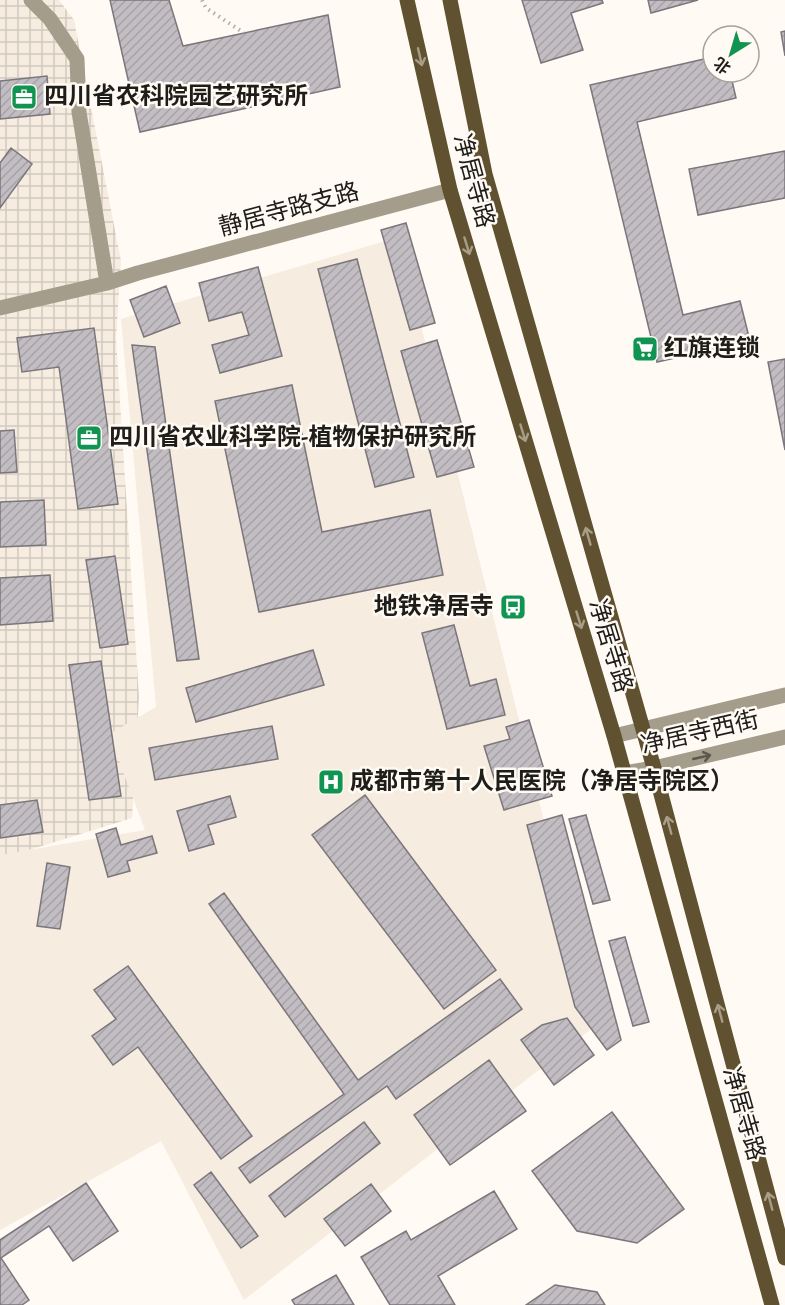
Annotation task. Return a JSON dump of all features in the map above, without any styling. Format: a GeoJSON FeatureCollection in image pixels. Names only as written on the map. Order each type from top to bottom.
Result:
{"type":"FeatureCollection","features":[{"type":"Feature","properties":{"kind":"main road","name":"净居寺路"},"geometry":{"type":"LineString","coordinates":[[407,0],[450,190],[614,736],[772,1305]]}},
{"type":"Feature","properties":{"kind":"main road","name":"净居寺路"},"geometry":{"type":"LineString","coordinates":[[450,0],[485,174],[654,768],[785,1258]]}},
{"type":"Feature","properties":{"kind":"street"},"geometry":{"type":"LineString","coordinates":[[31,0],[50,18],[77,59],[79,112],[107,283]]}},
{"type":"Feature","properties":{"kind":"street","name":"静居寺路支路"},"geometry":{"type":"LineString","coordinates":[[0,308],[107,283],[450,190]]}},
{"type":"Feature","properties":{"kind":"street","name":"净居寺西街"},"geometry":{"type":"LineString","coordinates":[[614,736],[785,695]]}},
{"type":"Feature","properties":{"kind":"street","name":"净居寺西街"},"geometry":{"type":"LineString","coordinates":[[624,773],[785,737]]}},
{"type":"Feature","properties":{"kind":"path"},"geometry":{"type":"LineString","coordinates":[[202,0],[206,8],[244,33]]}},
{"type":"Feature","properties":{"kind":"shaded area"},"geometry":{"type":"Polygon","coordinates":[[[0,0],[59,0],[74,20],[121,261],[116,339],[139,697],[132,818],[0,859],[0,0]]]}},
{"type":"Feature","properties":{"kind":"shaded area","name":"成都市第十人民医院（净居寺院区）"},"geometry":{"type":"Polygon","coordinates":[[[399,237],[595,1026],[244,1300],[161,1141],[0,1230],[0,855],[145,830],[109,734],[156,707],[121,319],[399,237]]]}},
{"type":"Feature","properties":{"kind":"building"},"geometry":{"type":"Polygon","coordinates":[[[110,0],[169,0],[183,46],[328,15],[340,87],[140,132],[110,0]]]}},
{"type":"Feature","properties":{"kind":"building"},"geometry":{"type":"Polygon","coordinates":[[[522,0],[602,0],[603,3],[571,13],[583,50],[541,63],[522,0]]]}},
{"type":"Feature","properties":{"kind":"building"},"geometry":{"type":"Polygon","coordinates":[[[648,0],[698,0],[651,13],[648,0]]]}},
{"type":"Feature","properties":{"kind":"building"},"geometry":{"type":"Polygon","coordinates":[[[785,31],[785,56],[781,32],[785,31]]]}},
{"type":"Feature","properties":{"kind":"building"},"geometry":{"type":"Polygon","coordinates":[[[701,60],[701,84],[733,84],[736,98],[637,122],[683,315],[740,301],[750,341],[657,362],[590,85],[701,60]]]}},
{"type":"Feature","properties":{"kind":"building","name":"四川省农科院园艺研究所"},"geometry":{"type":"Polygon","coordinates":[[[47,76],[50,114],[0,119],[0,81],[47,76]]]}},
{"type":"Feature","properties":{"kind":"building","name":"四川省农科院园艺研究所"},"geometry":{"type":"Polygon","coordinates":[[[11,148],[32,164],[0,208],[0,163],[11,148]]]}},
{"type":"Feature","properties":{"kind":"building"},"geometry":{"type":"Polygon","coordinates":[[[785,151],[785,198],[698,215],[689,169],[785,151]]]}},
{"type":"Feature","properties":{"kind":"building"},"geometry":{"type":"Polygon","coordinates":[[[406,223],[435,323],[410,330],[381,230],[406,223]]]}},
{"type":"Feature","properties":{"kind":"building"},"geometry":{"type":"Polygon","coordinates":[[[357,259],[414,477],[375,487],[318,269],[357,259]]]}},
{"type":"Feature","properties":{"kind":"building"},"geometry":{"type":"Polygon","coordinates":[[[258,267],[282,356],[220,373],[212,345],[249,335],[242,312],[209,321],[199,283],[258,267]]]}},
{"type":"Feature","properties":{"kind":"building"},"geometry":{"type":"Polygon","coordinates":[[[166,286],[180,323],[144,337],[130,300],[166,286]]]}},
{"type":"Feature","properties":{"kind":"building","name":"四川省农业科学院-植物保护研究所"},"geometry":{"type":"Polygon","coordinates":[[[94,328],[118,504],[78,509],[59,367],[22,372],[17,338],[94,328]]]}},
{"type":"Feature","properties":{"kind":"building"},"geometry":{"type":"Polygon","coordinates":[[[437,340],[474,467],[437,477],[401,351],[437,340]]]}},
{"type":"Feature","properties":{"kind":"building"},"geometry":{"type":"Polygon","coordinates":[[[132,345],[155,347],[199,659],[177,661],[132,345]]]}},
{"type":"Feature","properties":{"kind":"building"},"geometry":{"type":"Polygon","coordinates":[[[785,359],[785,450],[768,362],[785,359]]]}},
{"type":"Feature","properties":{"kind":"building"},"geometry":{"type":"Polygon","coordinates":[[[292,385],[322,532],[430,510],[443,575],[259,612],[215,401],[292,385]]]}},
{"type":"Feature","properties":{"kind":"building"},"geometry":{"type":"Polygon","coordinates":[[[14,430],[17,472],[0,473],[0,431],[14,430]]]}},
{"type":"Feature","properties":{"kind":"building"},"geometry":{"type":"Polygon","coordinates":[[[44,500],[46,545],[0,547],[0,502],[44,500]]]}},
{"type":"Feature","properties":{"kind":"building"},"geometry":{"type":"Polygon","coordinates":[[[115,556],[128,644],[100,648],[86,560],[115,556]]]}},
{"type":"Feature","properties":{"kind":"building"},"geometry":{"type":"Polygon","coordinates":[[[50,575],[53,621],[0,625],[0,578],[50,575]]]}},
{"type":"Feature","properties":{"kind":"building"},"geometry":{"type":"Polygon","coordinates":[[[454,625],[470,686],[496,679],[505,715],[447,729],[422,633],[454,625]]]}},
{"type":"Feature","properties":{"kind":"building"},"geometry":{"type":"Polygon","coordinates":[[[313,650],[324,685],[196,722],[186,688],[313,650]]]}},
{"type":"Feature","properties":{"kind":"building"},"geometry":{"type":"Polygon","coordinates":[[[101,661],[121,796],[89,800],[69,665],[101,661]]]}},
{"type":"Feature","properties":{"kind":"building"},"geometry":{"type":"Polygon","coordinates":[[[529,720],[552,796],[504,810],[484,746],[510,739],[506,727],[529,720]]]}},
{"type":"Feature","properties":{"kind":"building"},"geometry":{"type":"Polygon","coordinates":[[[272,726],[278,759],[155,780],[149,748],[272,726]]]}},
{"type":"Feature","properties":{"kind":"building"},"geometry":{"type":"Polygon","coordinates":[[[365,795],[496,970],[444,1009],[312,835],[365,795]]]}},
{"type":"Feature","properties":{"kind":"building"},"geometry":{"type":"Polygon","coordinates":[[[230,796],[236,817],[208,825],[214,844],[189,851],[177,811],[230,796]]]}},
{"type":"Feature","properties":{"kind":"building"},"geometry":{"type":"Polygon","coordinates":[[[37,800],[43,832],[0,838],[0,805],[37,800]]]}},
{"type":"Feature","properties":{"kind":"building"},"geometry":{"type":"Polygon","coordinates":[[[562,815],[621,1040],[607,1050],[575,1007],[527,825],[562,815]]]}},
{"type":"Feature","properties":{"kind":"building"},"geometry":{"type":"Polygon","coordinates":[[[586,815],[610,900],[593,904],[569,819],[586,815]]]}},
{"type":"Feature","properties":{"kind":"building"},"geometry":{"type":"Polygon","coordinates":[[[116,828],[121,845],[152,836],[157,853],[127,861],[130,871],[108,877],[96,834],[116,828]]]}},
{"type":"Feature","properties":{"kind":"building"},"geometry":{"type":"Polygon","coordinates":[[[47,863],[70,867],[60,929],[37,926],[47,863]]]}},
{"type":"Feature","properties":{"kind":"building"},"geometry":{"type":"Polygon","coordinates":[[[224,893],[358,1080],[500,979],[522,1009],[396,1099],[387,1086],[250,1183],[239,1168],[344,1094],[209,904],[224,893]]]}},
{"type":"Feature","properties":{"kind":"building"},"geometry":{"type":"Polygon","coordinates":[[[625,937],[649,1022],[633,1026],[609,941],[625,937]]]}},
{"type":"Feature","properties":{"kind":"building"},"geometry":{"type":"Polygon","coordinates":[[[128,966],[252,1136],[221,1159],[138,1047],[113,1065],[92,1036],[116,1019],[94,990],[128,966]]]}},
{"type":"Feature","properties":{"kind":"building"},"geometry":{"type":"Polygon","coordinates":[[[567,1018],[594,1055],[554,1085],[521,1040],[542,1025],[567,1018]]]}},
{"type":"Feature","properties":{"kind":"building"},"geometry":{"type":"Polygon","coordinates":[[[489,1060],[526,1111],[450,1165],[414,1115],[489,1060]]]}},
{"type":"Feature","properties":{"kind":"building"},"geometry":{"type":"Polygon","coordinates":[[[612,1112],[684,1209],[637,1243],[577,1231],[532,1171],[612,1112]]]}},
{"type":"Feature","properties":{"kind":"building"},"geometry":{"type":"Polygon","coordinates":[[[364,1122],[380,1143],[285,1217],[269,1196],[364,1122]]]}},
{"type":"Feature","properties":{"kind":"building"},"geometry":{"type":"Polygon","coordinates":[[[211,1172],[258,1236],[241,1248],[194,1185],[211,1172]]]}},
{"type":"Feature","properties":{"kind":"building"},"geometry":{"type":"Polygon","coordinates":[[[86,1183],[118,1231],[73,1261],[49,1226],[1,1258],[29,1300],[22,1305],[0,1305],[0,1240],[86,1183]]]}},
{"type":"Feature","properties":{"kind":"building"},"geometry":{"type":"Polygon","coordinates":[[[371,1184],[391,1211],[345,1246],[324,1219],[371,1184]]]}},
{"type":"Feature","properties":{"kind":"building"},"geometry":{"type":"Polygon","coordinates":[[[494,1191],[517,1229],[438,1276],[455,1305],[390,1305],[361,1257],[406,1231],[411,1240],[494,1191]]]}},
{"type":"Feature","properties":{"kind":"building"},"geometry":{"type":"Polygon","coordinates":[[[336,1275],[354,1305],[295,1305],[292,1300],[336,1275]]]}},
{"type":"Feature","properties":{"kind":"building"},"geometry":{"type":"Polygon","coordinates":[[[555,1285],[597,1292],[605,1305],[526,1305],[555,1285]]]}},
{"type":"Feature","properties":{"kind":"place","name":"四川省农科院园艺研究所"},"geometry":{"type":"Point","coordinates":[24,97]}},
{"type":"Feature","properties":{"kind":"place","name":"红旗连锁"},"geometry":{"type":"Point","coordinates":[645,349]}},
{"type":"Feature","properties":{"kind":"place","name":"四川省农业科学院-植物保护研究所"},"geometry":{"type":"Point","coordinates":[89,438]}},
{"type":"Feature","properties":{"kind":"place","name":"地铁净居寺"},"geometry":{"type":"Point","coordinates":[513,607]}},
{"type":"Feature","properties":{"kind":"place","name":"成都市第十人民医院（净居寺院区）"},"geometry":{"type":"Point","coordinates":[331,782]}}]}
